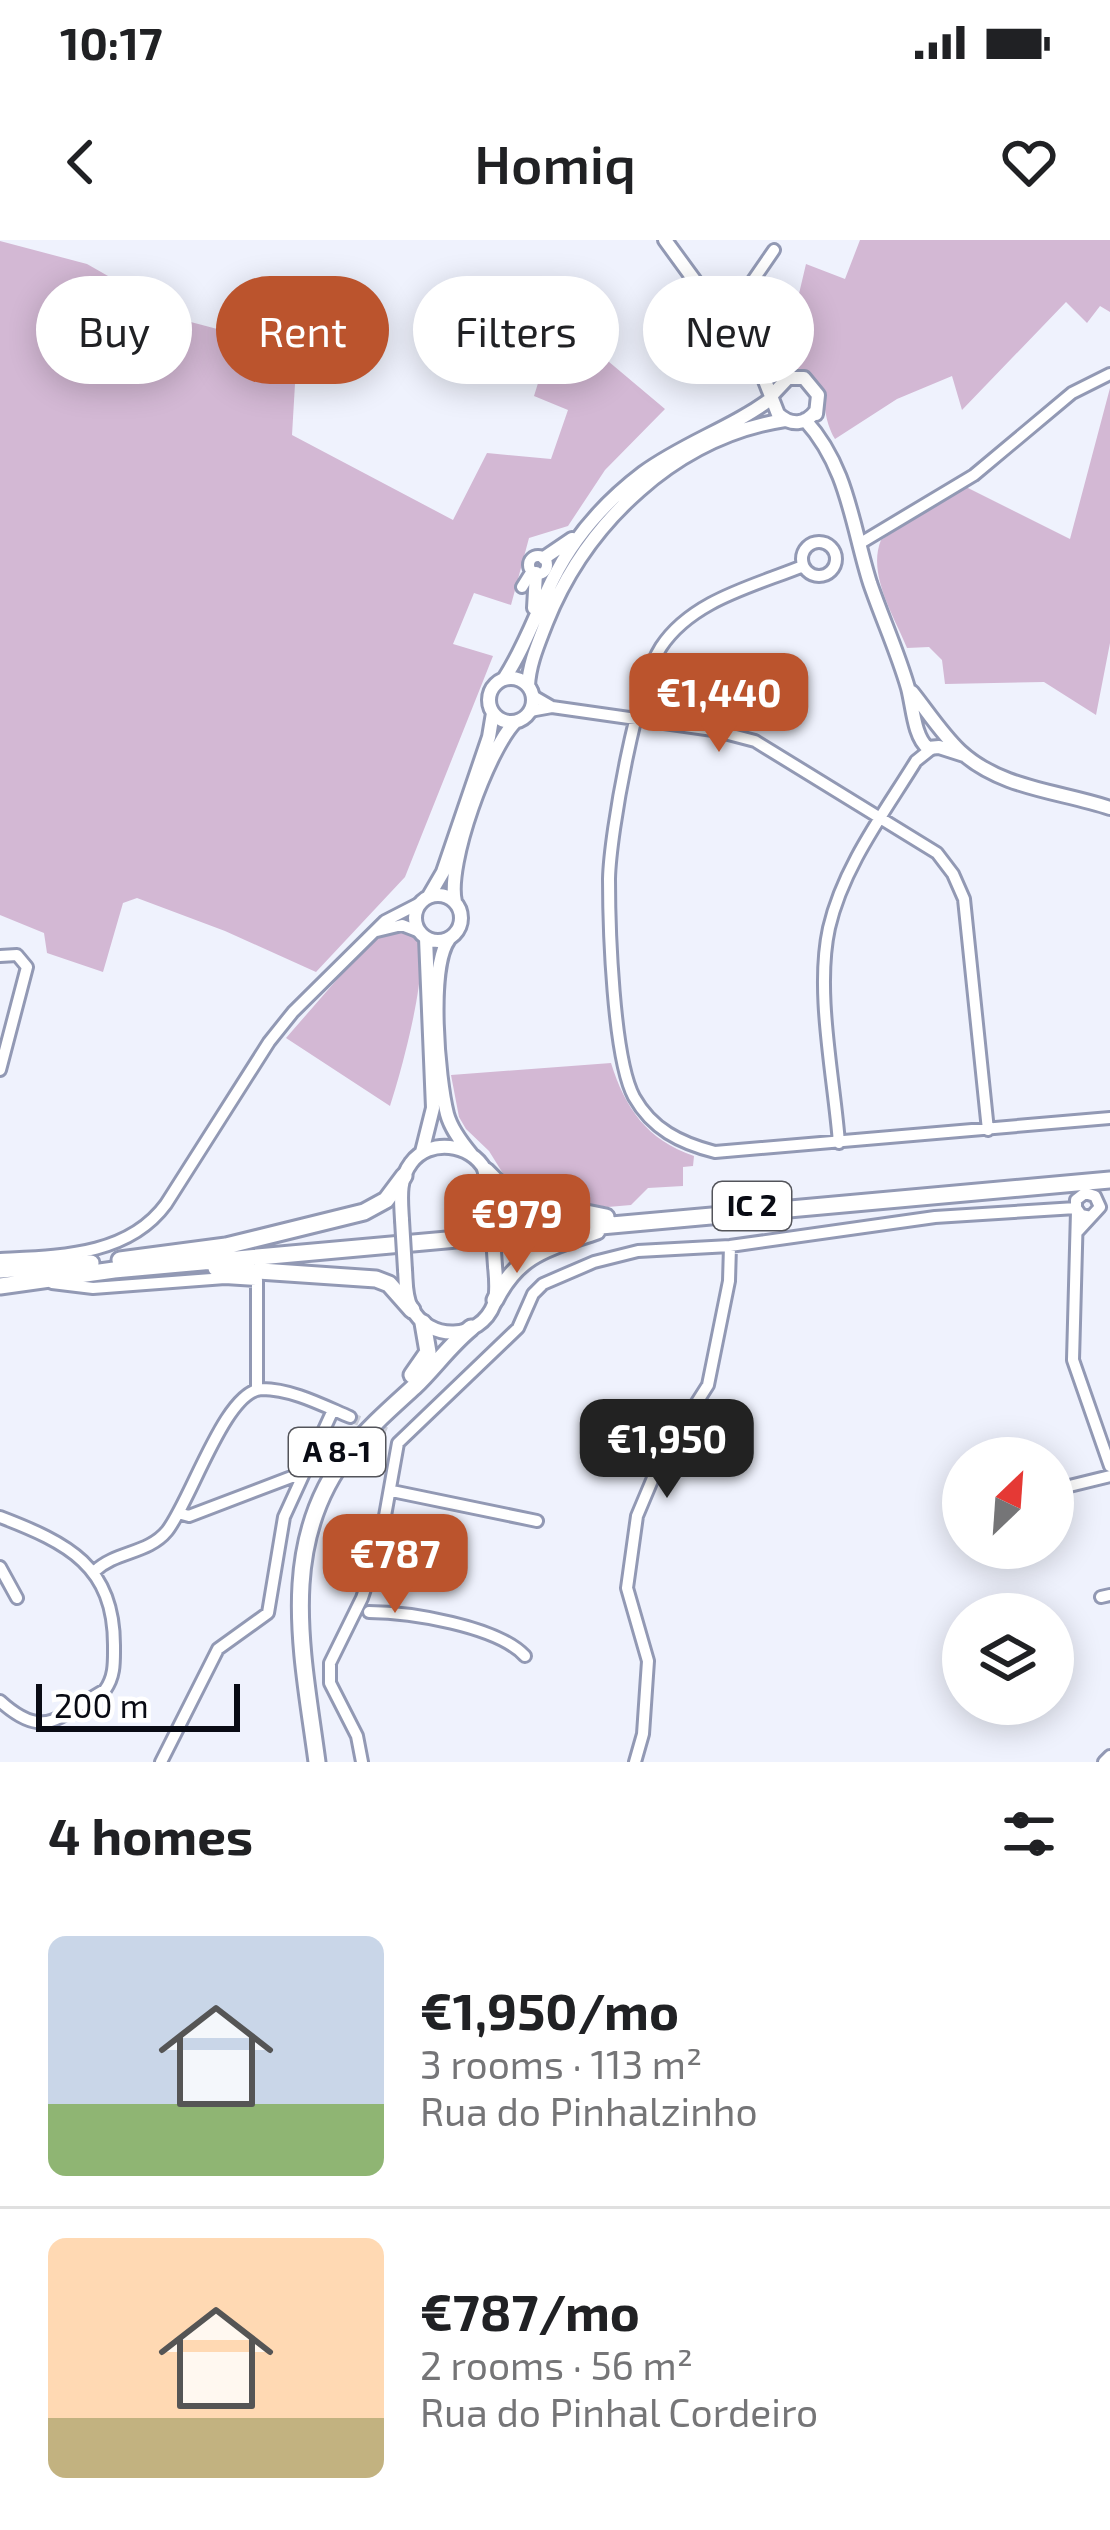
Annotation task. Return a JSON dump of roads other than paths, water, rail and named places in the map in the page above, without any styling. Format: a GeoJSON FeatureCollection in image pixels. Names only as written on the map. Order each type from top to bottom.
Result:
{"type":"FeatureCollection","features":[{"type":"Feature","properties":{"kind":"highway"},"geometry":{"type":"LineString","coordinates":[[486,1171],[513,1198],[615,1219]]}},
{"type":"Feature","properties":{"kind":"highway"},"geometry":{"type":"LineString","coordinates":[[120,1260],[226,1246],[364,1212],[386,1200],[404,1176]]}},
{"type":"Feature","properties":{"kind":"highway","name":"IC 2"},"geometry":{"type":"LineString","coordinates":[[0,1270],[1110,1177]]}},
{"type":"Feature","properties":{"kind":"highway","name":"IC 2"},"geometry":{"type":"LineString","coordinates":[[0,1286],[1110,1177]]}},
{"type":"Feature","properties":{"kind":"highway"},"geometry":{"type":"LineString","coordinates":[[495,1300],[509,1274],[526,1259],[599,1230],[635,1222]]}},
{"type":"Feature","properties":{"kind":"highway"},"geometry":{"type":"LineString","coordinates":[[159,1267],[376,1279],[389,1284],[417,1317]]}},
{"type":"Feature","properties":{"kind":"highway","name":"A 8-1"},"geometry":{"type":"LineString","coordinates":[[306,1762],[289,1606],[296,1536],[330,1461],[423,1362],[428,1349],[417,1317]]}},
{"type":"Feature","properties":{"kind":"highway","name":"A 8-1"},"geometry":{"type":"LineString","coordinates":[[317,1762],[299,1612],[301,1566],[310,1526],[347,1454],[471,1328]]}},
{"type":"Feature","properties":{"kind":"main road"},"geometry":{"type":"LineString","coordinates":[[665,240],[692,276]]}},
{"type":"Feature","properties":{"kind":"main road"},"geometry":{"type":"LineString","coordinates":[[767,384],[776,411],[785,420]]}},
{"type":"Feature","properties":{"kind":"main road"},"geometry":{"type":"LineString","coordinates":[[544,558],[560,550],[661,460],[751,414],[780,384]]}},
{"type":"Feature","properties":{"kind":"main road"},"geometry":{"type":"LineString","coordinates":[[811,384],[818,395],[811,416],[841,476],[908,687],[932,738],[1023,786],[1110,808]]}},
{"type":"Feature","properties":{"kind":"main road"},"geometry":{"type":"LineString","coordinates":[[596,517],[553,580],[504,679],[489,694],[493,713],[489,737],[443,872],[415,917],[423,935],[433,1108],[422,1152],[404,1176],[405,1270],[417,1317],[448,1333],[483,1320],[495,1300],[495,1266],[486,1171],[452,1128],[445,1103],[440,958],[461,922],[453,871],[465,830],[499,743],[530,711],[536,648],[579,557],[617,510],[647,484],[691,455],[747,430],[811,416]]}},
{"type":"Feature","properties":{"kind":"main road"},"geometry":{"type":"LineString","coordinates":[[528,638],[537,594],[534,572]]}},
{"type":"Feature","properties":{"kind":"main road"},"geometry":{"type":"LineString","coordinates":[[504,679],[520,680],[530,691]]}},
{"type":"Feature","properties":{"kind":"main road"},"geometry":{"type":"LineString","coordinates":[[493,713],[500,720],[515,722]]}},
{"type":"Feature","properties":{"kind":"main road"},"geometry":{"type":"LineString","coordinates":[[425,900],[443,895],[455,902]]}},
{"type":"Feature","properties":{"kind":"main road"},"geometry":{"type":"LineString","coordinates":[[423,935],[449,939]]}},
{"type":"Feature","properties":{"kind":"main road"},"geometry":{"type":"LineString","coordinates":[[422,1152],[445,1146],[471,1154]]}},
{"type":"Feature","properties":{"kind":"street"},"geometry":{"type":"LineString","coordinates":[[756,276],[774,250]]}},
{"type":"Feature","properties":{"kind":"street"},"geometry":{"type":"LineString","coordinates":[[859,544],[974,476],[1072,393],[1110,374]]}},
{"type":"Feature","properties":{"kind":"street"},"geometry":{"type":"LineString","coordinates":[[522,587],[534,572],[546,569],[544,558]]}},
{"type":"Feature","properties":{"kind":"street"},"geometry":{"type":"LineString","coordinates":[[802,566],[714,602],[683,621],[653,663],[637,719],[609,878],[620,1057],[634,1096],[669,1136],[715,1152],[1110,1118]]}},
{"type":"Feature","properties":{"kind":"street"},"geometry":{"type":"LineString","coordinates":[[530,691],[552,707]]}},
{"type":"Feature","properties":{"kind":"street"},"geometry":{"type":"LineString","coordinates":[[530,711],[552,707],[713,730],[755,741],[937,853],[964,898],[988,1130]]}},
{"type":"Feature","properties":{"kind":"street"},"geometry":{"type":"LineString","coordinates":[[839,1143],[826,950],[842,889],[932,738]]}},
{"type":"Feature","properties":{"kind":"street"},"geometry":{"type":"LineString","coordinates":[[0,1259],[117,1244],[154,1220],[268,1042],[385,921],[425,900]]}},
{"type":"Feature","properties":{"kind":"street"},"geometry":{"type":"LineString","coordinates":[[374,932],[403,925],[423,935]]}},
{"type":"Feature","properties":{"kind":"street"},"geometry":{"type":"LineString","coordinates":[[0,956],[17,955],[27,967],[0,1070]]}},
{"type":"Feature","properties":{"kind":"street"},"geometry":{"type":"LineString","coordinates":[[1040,1186],[1064,1191],[1076,1208],[1091,1217]]}},
{"type":"Feature","properties":{"kind":"street"},"geometry":{"type":"LineString","coordinates":[[1075,1235],[1091,1217],[1096,1199],[1109,1191]]}},
{"type":"Feature","properties":{"kind":"street"},"geometry":{"type":"LineString","coordinates":[[1096,1199],[1081,1195],[1076,1208],[1072,1360],[1110,1466]]}},
{"type":"Feature","properties":{"kind":"street"},"geometry":{"type":"LineString","coordinates":[[362,1762],[357,1736],[329,1675],[336,1647],[354,1613],[369,1601],[400,1438],[518,1328],[533,1294],[543,1284],[594,1262],[638,1251],[730,1246],[935,1217],[1076,1208]]}},
{"type":"Feature","properties":{"kind":"street"},"geometry":{"type":"LineString","coordinates":[[635,1762],[644,1734],[648,1660],[627,1588],[637,1516],[661,1459],[708,1385],[729,1281],[730,1246]]}},
{"type":"Feature","properties":{"kind":"street"},"geometry":{"type":"LineString","coordinates":[[38,1279],[93,1288],[257,1280],[257,1390]]}},
{"type":"Feature","properties":{"kind":"street"},"geometry":{"type":"LineString","coordinates":[[95,1571],[156,1542],[178,1513],[229,1411],[244,1395],[257,1390],[297,1395],[350,1417]]}},
{"type":"Feature","properties":{"kind":"street"},"geometry":{"type":"LineString","coordinates":[[161,1762],[214,1654],[227,1639],[268,1613],[280,1530],[333,1410]]}},
{"type":"Feature","properties":{"kind":"street"},"geometry":{"type":"LineString","coordinates":[[1096,1429],[1110,1418]]}},
{"type":"Feature","properties":{"kind":"street"},"geometry":{"type":"LineString","coordinates":[[386,1432],[400,1438]]}},
{"type":"Feature","properties":{"kind":"street"},"geometry":{"type":"LineString","coordinates":[[178,1513],[189,1516],[302,1473]]}},
{"type":"Feature","properties":{"kind":"street"},"geometry":{"type":"LineString","coordinates":[[1074,1485],[1110,1476]]}},
{"type":"Feature","properties":{"kind":"street"},"geometry":{"type":"LineString","coordinates":[[392,1491],[538,1521]]}},
{"type":"Feature","properties":{"kind":"street"},"geometry":{"type":"LineString","coordinates":[[0,1517],[34,1530],[95,1571],[112,1610],[114,1662],[110,1684],[40,1724],[25,1722],[0,1701]]}},
{"type":"Feature","properties":{"kind":"street"},"geometry":{"type":"LineString","coordinates":[[0,1567],[17,1598]]}},
{"type":"Feature","properties":{"kind":"street"},"geometry":{"type":"LineString","coordinates":[[369,1601],[389,1612],[489,1634],[508,1641],[525,1656]]}},
{"type":"Feature","properties":{"kind":"street"},"geometry":{"type":"LineString","coordinates":[[354,1613],[369,1601]]}},
{"type":"Feature","properties":{"kind":"tunnel"},"geometry":{"type":"LineString","coordinates":[[350,1417],[386,1432]]}}]}
